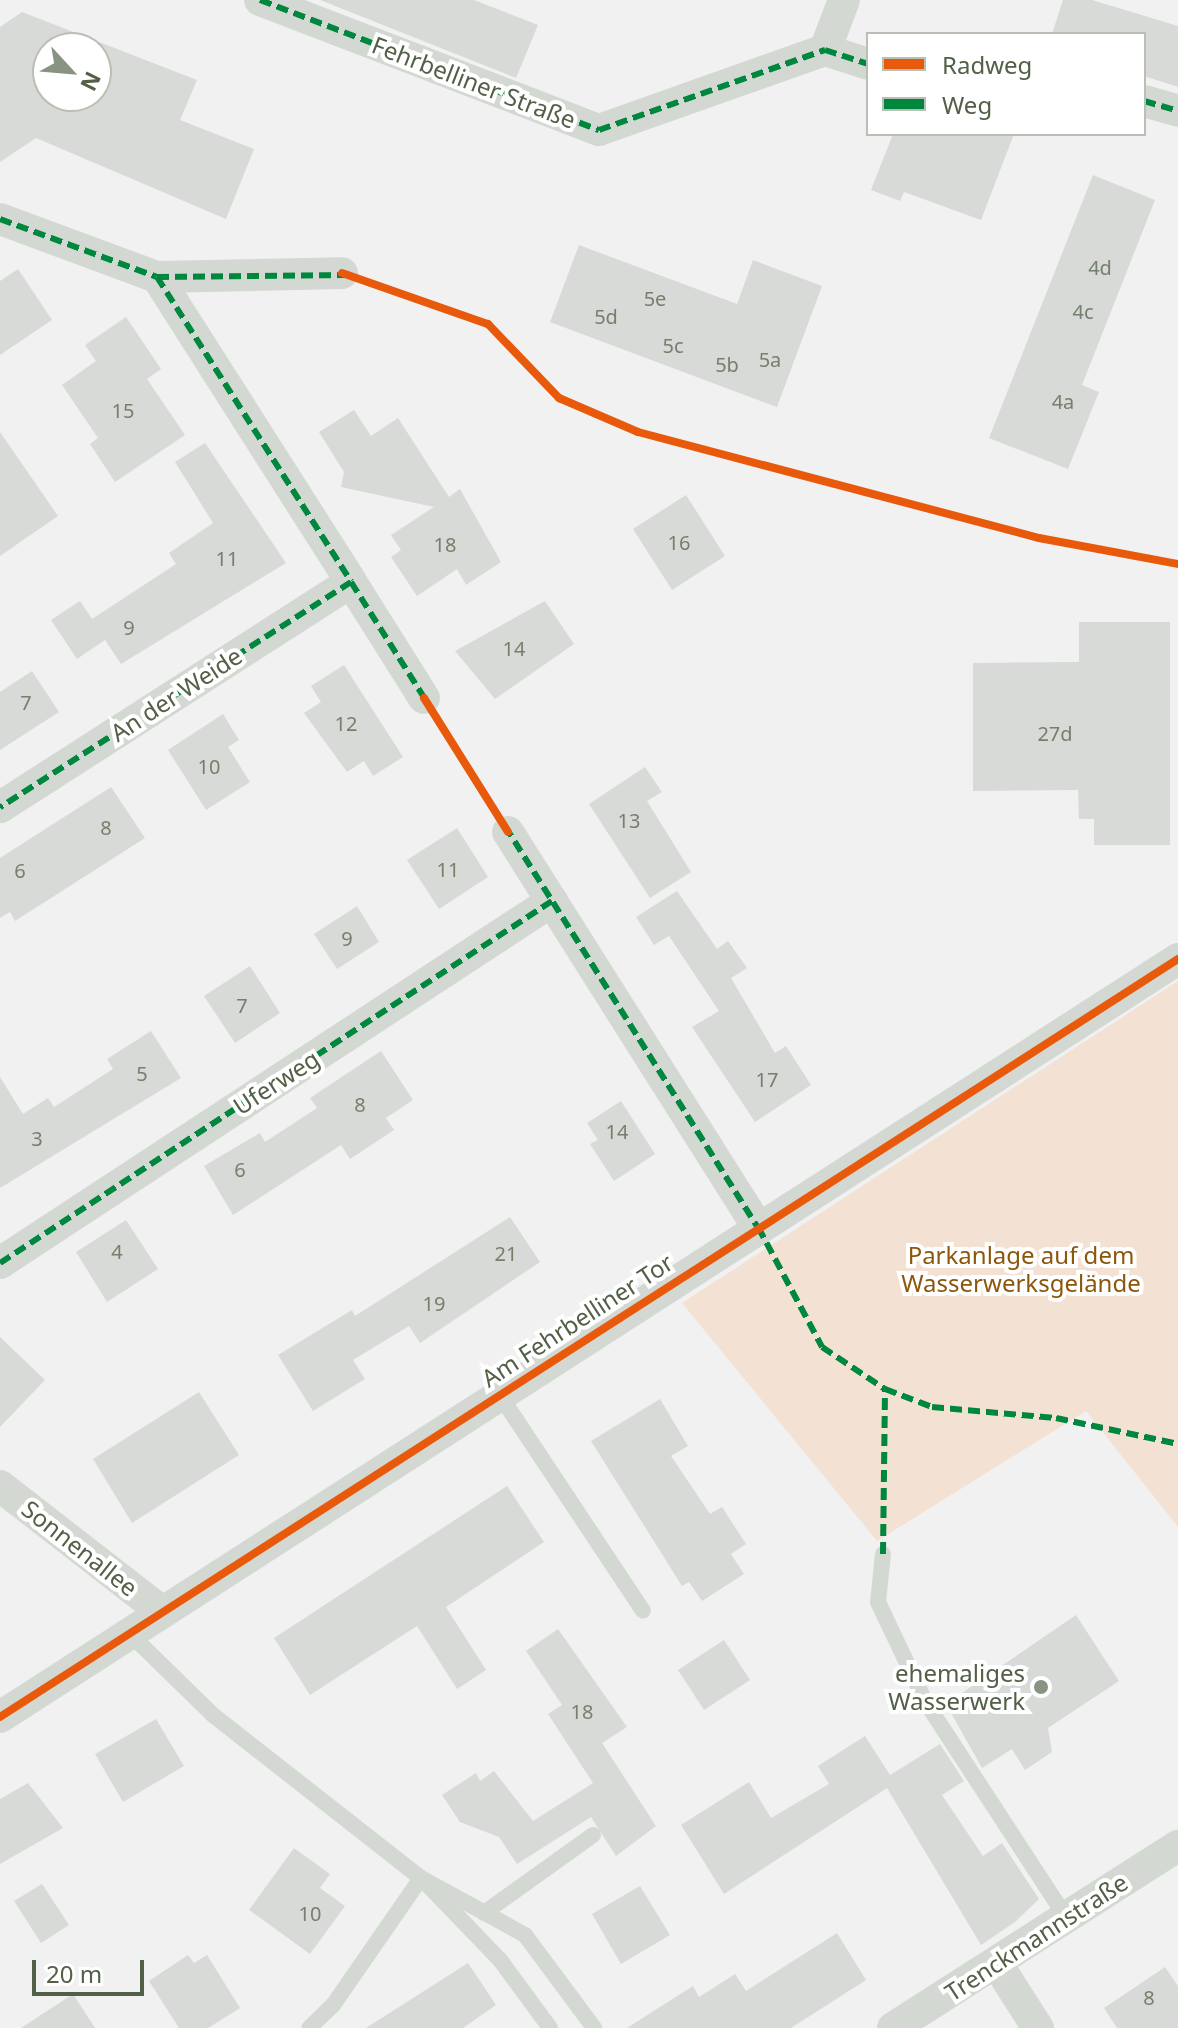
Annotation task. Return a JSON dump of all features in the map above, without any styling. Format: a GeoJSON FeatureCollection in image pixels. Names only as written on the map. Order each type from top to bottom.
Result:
{"type":"FeatureCollection","features":[{"type":"Feature","properties":{"kind":"street","name":"Fehrbelliner Straße"},"geometry":{"type":"LineString","coordinates":[[260,0],[599,130],[825,50]]}},
{"type":"Feature","properties":{"kind":"street"},"geometry":{"type":"LineString","coordinates":[[844,0],[825,50],[866,63]]}},
{"type":"Feature","properties":{"kind":"street"},"geometry":{"type":"LineString","coordinates":[[1146,102],[1178,111]]}},
{"type":"Feature","properties":{"kind":"street"},"geometry":{"type":"LineString","coordinates":[[0,219],[157,277],[342,273]]}},
{"type":"Feature","properties":{"kind":"street"},"geometry":{"type":"LineString","coordinates":[[157,277],[424,698]]}},
{"type":"Feature","properties":{"kind":"street","name":"An der Weide"},"geometry":{"type":"LineString","coordinates":[[0,807],[351,582]]}},
{"type":"Feature","properties":{"kind":"street"},"geometry":{"type":"LineString","coordinates":[[508,832],[758,1227]]}},
{"type":"Feature","properties":{"kind":"street","name":"Uferweg"},"geometry":{"type":"LineString","coordinates":[[0,1263],[552,901]]}},
{"type":"Feature","properties":{"kind":"street","name":"Am Fehrbelliner Tor"},"geometry":{"type":"LineString","coordinates":[[0,1717],[160,1610],[1178,959]]}},
{"type":"Feature","properties":{"kind":"street","name":"Sonnenallee"},"geometry":{"type":"LineString","coordinates":[[0,1486],[160,1610]]}},
{"type":"Feature","properties":{"kind":"street","name":"Trenckmannstraße"},"geometry":{"type":"LineString","coordinates":[[893,2028],[1178,1846]]}},
{"type":"Feature","properties":{"kind":"street"},"geometry":{"type":"LineString","coordinates":[[997,1964],[1038,2028]]}},
{"type":"Feature","properties":{"kind":"lane","name":"Am Fehrbelliner Tor"},"geometry":{"type":"LineString","coordinates":[[499,1394],[643,1611]]}},
{"type":"Feature","properties":{"kind":"lane"},"geometry":{"type":"LineString","coordinates":[[883,1554],[878,1602],[925,1701],[1066,1917]]}},
{"type":"Feature","properties":{"kind":"lane"},"geometry":{"type":"LineString","coordinates":[[128,1632],[213,1715],[421,1878],[500,1960],[550,2028]]}},
{"type":"Feature","properties":{"kind":"lane"},"geometry":{"type":"LineString","coordinates":[[484,1913],[593,1835]]}},
{"type":"Feature","properties":{"kind":"lane"},"geometry":{"type":"LineString","coordinates":[[421,1878],[525,1935],[594,2028]]}},
{"type":"Feature","properties":{"kind":"lane"},"geometry":{"type":"LineString","coordinates":[[309,2028],[333,2005],[421,1878]]}},
{"type":"Feature","properties":{"kind":"green space","name":"Parkanlage auf dem Wasserwerksgelände"},"geometry":{"type":"Polygon","coordinates":[[[1178,981],[1178,1527],[1086,1411],[877,1541],[682,1303],[1178,981]]]}},
{"type":"Feature","properties":{"kind":"building"},"geometry":{"type":"Polygon","coordinates":[[[320,0],[474,0],[538,25],[516,78],[320,0]]]}},
{"type":"Feature","properties":{"kind":"building"},"geometry":{"type":"Polygon","coordinates":[[[1063,0],[1092,0],[1178,26],[1178,87],[1146,77],[1146,32],[1053,32],[1063,0]]]}},
{"type":"Feature","properties":{"kind":"building"},"geometry":{"type":"Polygon","coordinates":[[[22,12],[73,32],[32,32],[32,112],[112,112],[112,47],[197,80],[180,120],[254,149],[226,219],[36,138],[0,162],[0,27],[22,12]]]}},
{"type":"Feature","properties":{"kind":"building"},"geometry":{"type":"Polygon","coordinates":[[[892,136],[1013,136],[981,220],[904,192],[900,201],[871,190],[892,136]]]}},
{"type":"Feature","properties":{"kind":"building"},"geometry":{"type":"Polygon","coordinates":[[[1093,175],[1155,200],[1082,385],[1099,392],[1068,469],[989,438],[1093,175]]]}},
{"type":"Feature","properties":{"kind":"building"},"geometry":{"type":"Polygon","coordinates":[[[579,245],[737,304],[753,260],[822,286],[777,407],[550,322],[579,245]]]}},
{"type":"Feature","properties":{"kind":"building"},"geometry":{"type":"Polygon","coordinates":[[[18,269],[52,320],[0,355],[0,281],[18,269]]]}},
{"type":"Feature","properties":{"kind":"building"},"geometry":{"type":"Polygon","coordinates":[[[126,317],[161,369],[147,379],[185,435],[115,482],[90,444],[98,438],[62,385],[96,361],[85,345],[126,317]]]}},
{"type":"Feature","properties":{"kind":"building"},"geometry":{"type":"Polygon","coordinates":[[[354,410],[371,436],[398,418],[449,497],[460,489],[501,562],[466,585],[457,569],[417,596],[391,557],[401,550],[391,535],[434,507],[341,487],[344,472],[319,432],[354,410]]]}},
{"type":"Feature","properties":{"kind":"building"},"geometry":{"type":"Polygon","coordinates":[[[0,432],[58,516],[0,556],[0,432]]]}},
{"type":"Feature","properties":{"kind":"building"},"geometry":{"type":"Polygon","coordinates":[[[205,443],[286,563],[121,664],[105,640],[77,659],[51,620],[80,601],[92,619],[176,564],[169,553],[213,523],[175,462],[205,443]]]}},
{"type":"Feature","properties":{"kind":"building"},"geometry":{"type":"Polygon","coordinates":[[[686,495],[725,556],[672,590],[633,529],[686,495]]]}},
{"type":"Feature","properties":{"kind":"building"},"geometry":{"type":"Polygon","coordinates":[[[545,601],[574,644],[495,699],[455,651],[545,601]]]}},
{"type":"Feature","properties":{"kind":"building"},"geometry":{"type":"Polygon","coordinates":[[[1079,622],[1170,622],[1170,845],[1094,845],[1094,819],[1079,819],[1078,790],[973,791],[973,663],[1079,662],[1079,622]]]}},
{"type":"Feature","properties":{"kind":"building"},"geometry":{"type":"Polygon","coordinates":[[[344,665],[403,757],[373,776],[364,761],[347,772],[304,713],[321,702],[311,686],[344,665]]]}},
{"type":"Feature","properties":{"kind":"building"},"geometry":{"type":"Polygon","coordinates":[[[32,671],[59,712],[0,750],[0,692],[32,671]]]}},
{"type":"Feature","properties":{"kind":"building"},"geometry":{"type":"Polygon","coordinates":[[[223,714],[239,740],[228,747],[250,782],[206,810],[168,750],[223,714]]]}},
{"type":"Feature","properties":{"kind":"building"},"geometry":{"type":"Polygon","coordinates":[[[645,767],[662,792],[647,801],[691,872],[650,898],[589,804],[645,767]]]}},
{"type":"Feature","properties":{"kind":"building"},"geometry":{"type":"Polygon","coordinates":[[[111,787],[145,838],[15,921],[10,912],[0,918],[0,858],[111,787]]]}},
{"type":"Feature","properties":{"kind":"building"},"geometry":{"type":"Polygon","coordinates":[[[457,828],[488,877],[439,909],[407,860],[457,828]]]}},
{"type":"Feature","properties":{"kind":"building"},"geometry":{"type":"Polygon","coordinates":[[[677,891],[717,949],[728,941],[747,968],[731,978],[775,1053],[786,1046],[811,1085],[755,1122],[692,1027],[719,1011],[669,936],[654,945],[636,917],[677,891]]]}},
{"type":"Feature","properties":{"kind":"building"},"geometry":{"type":"Polygon","coordinates":[[[357,906],[379,942],[337,969],[314,934],[357,906]]]}},
{"type":"Feature","properties":{"kind":"building"},"geometry":{"type":"Polygon","coordinates":[[[250,966],[280,1013],[235,1043],[204,996],[250,966]]]}},
{"type":"Feature","properties":{"kind":"building"},"geometry":{"type":"Polygon","coordinates":[[[151,1031],[181,1078],[0,1188],[0,1077],[23,1114],[48,1098],[54,1107],[113,1069],[107,1059],[151,1031]]]}},
{"type":"Feature","properties":{"kind":"building"},"geometry":{"type":"Polygon","coordinates":[[[381,1051],[413,1100],[386,1118],[394,1130],[350,1159],[341,1145],[233,1215],[204,1166],[260,1133],[265,1142],[317,1108],[310,1098],[381,1051]]]}},
{"type":"Feature","properties":{"kind":"building"},"geometry":{"type":"Polygon","coordinates":[[[621,1101],[655,1154],[614,1181],[590,1144],[598,1140],[587,1123],[621,1101]]]}},
{"type":"Feature","properties":{"kind":"building"},"geometry":{"type":"Polygon","coordinates":[[[510,1217],[540,1262],[420,1343],[409,1326],[353,1360],[365,1379],[313,1411],[278,1355],[352,1310],[355,1316],[510,1217]]]}},
{"type":"Feature","properties":{"kind":"building"},"geometry":{"type":"Polygon","coordinates":[[[126,1220],[158,1269],[107,1302],[76,1252],[126,1220]]]}},
{"type":"Feature","properties":{"kind":"building"},"geometry":{"type":"Polygon","coordinates":[[[0,1337],[45,1380],[0,1427],[0,1337]]]}},
{"type":"Feature","properties":{"kind":"building"},"geometry":{"type":"Polygon","coordinates":[[[199,1392],[239,1455],[132,1523],[93,1459],[199,1392]]]}},
{"type":"Feature","properties":{"kind":"building"},"geometry":{"type":"Polygon","coordinates":[[[660,1399],[688,1446],[671,1456],[710,1514],[722,1507],[746,1544],[731,1554],[744,1574],[702,1601],[689,1582],[682,1586],[591,1441],[660,1399]]]}},
{"type":"Feature","properties":{"kind":"building"},"geometry":{"type":"Polygon","coordinates":[[[507,1486],[544,1542],[446,1607],[486,1670],[457,1689],[417,1626],[310,1695],[274,1638],[507,1486]]]}},
{"type":"Feature","properties":{"kind":"building","name":"ehemaliges Wasserwerk"},"geometry":{"type":"Polygon","coordinates":[[[1076,1615],[1119,1681],[1048,1728],[1052,1752],[1025,1770],[1012,1749],[982,1768],[946,1704],[1076,1615]]]}},
{"type":"Feature","properties":{"kind":"building"},"geometry":{"type":"Polygon","coordinates":[[[558,1629],[627,1727],[602,1743],[656,1826],[616,1856],[591,1817],[517,1864],[499,1837],[460,1822],[442,1795],[476,1773],[480,1781],[494,1771],[533,1821],[593,1783],[548,1714],[562,1705],[526,1651],[558,1629]]]}},
{"type":"Feature","properties":{"kind":"building"},"geometry":{"type":"Polygon","coordinates":[[[724,1640],[750,1680],[704,1710],[678,1670],[724,1640]]]}},
{"type":"Feature","properties":{"kind":"building"},"geometry":{"type":"Polygon","coordinates":[[[156,1719],[184,1766],[123,1802],[95,1754],[156,1719]]]}},
{"type":"Feature","properties":{"kind":"building"},"geometry":{"type":"Polygon","coordinates":[[[865,1736],[890,1775],[940,1744],[964,1781],[942,1795],[983,1856],[1002,1843],[1039,1899],[1015,1922],[981,1945],[887,1788],[724,1894],[681,1825],[749,1782],[771,1818],[829,1784],[818,1766],[865,1736]]]}},
{"type":"Feature","properties":{"kind":"building"},"geometry":{"type":"Polygon","coordinates":[[[28,1783],[63,1828],[0,1864],[0,1799],[28,1783]]]}},
{"type":"Feature","properties":{"kind":"building"},"geometry":{"type":"Polygon","coordinates":[[[294,1848],[330,1874],[320,1888],[345,1906],[310,1954],[249,1910],[294,1848]]]}},
{"type":"Feature","properties":{"kind":"building"},"geometry":{"type":"Polygon","coordinates":[[[42,1884],[69,1925],[41,1943],[14,1901],[42,1884]]]}},
{"type":"Feature","properties":{"kind":"building"},"geometry":{"type":"Polygon","coordinates":[[[640,1886],[670,1935],[621,1964],[592,1914],[640,1886]]]}},
{"type":"Feature","properties":{"kind":"building"},"geometry":{"type":"Polygon","coordinates":[[[837,1933],[866,1980],[791,2028],[627,2028],[693,1986],[699,1997],[735,1974],[746,1991],[837,1933]]]}},
{"type":"Feature","properties":{"kind":"building"},"geometry":{"type":"Polygon","coordinates":[[[188,1955],[194,1963],[207,1955],[240,2008],[208,2028],[179,2028],[149,1981],[188,1955]]]}},
{"type":"Feature","properties":{"kind":"building"},"geometry":{"type":"Polygon","coordinates":[[[468,1963],[496,2005],[463,2028],[366,2028],[468,1963]]]}},
{"type":"Feature","properties":{"kind":"building"},"geometry":{"type":"Polygon","coordinates":[[[1165,1967],[1178,1986],[1178,2028],[1117,2028],[1104,2008],[1165,1967]]]}},
{"type":"Feature","properties":{"kind":"building"},"geometry":{"type":"Polygon","coordinates":[[[73,1994],[95,2028],[21,2028],[73,1994]]]}},
{"type":"Feature","properties":{"kind":"marked path"},"geometry":{"type":"LineString","coordinates":[[260,0],[599,130],[825,50],[866,63]]}},
{"type":"Feature","properties":{"kind":"marked path"},"geometry":{"type":"LineString","coordinates":[[1146,102],[1178,111]]}},
{"type":"Feature","properties":{"kind":"marked path"},"geometry":{"type":"LineString","coordinates":[[0,219],[157,277],[351,582],[0,807]]}},
{"type":"Feature","properties":{"kind":"marked path"},"geometry":{"type":"LineString","coordinates":[[157,277],[348,275]]}},
{"type":"Feature","properties":{"kind":"marked path"},"geometry":{"type":"LineString","coordinates":[[351,582],[428,704]]}},
{"type":"Feature","properties":{"kind":"marked path"},"geometry":{"type":"LineString","coordinates":[[505,826],[758,1227],[822,1347],[885,1389],[932,1407],[1056,1418],[1178,1444]]}},
{"type":"Feature","properties":{"kind":"marked path"},"geometry":{"type":"LineString","coordinates":[[0,1263],[552,901]]}},
{"type":"Feature","properties":{"kind":"marked path"},"geometry":{"type":"LineString","coordinates":[[883,1554],[885,1389]]}},
{"type":"Feature","properties":{"kind":"cycle path"},"geometry":{"type":"LineString","coordinates":[[342,273],[488,324],[559,398],[638,432],[1039,538],[1178,564]]}},
{"type":"Feature","properties":{"kind":"cycle path"},"geometry":{"type":"LineString","coordinates":[[424,698],[508,832]]}},
{"type":"Feature","properties":{"kind":"cycle path"},"geometry":{"type":"LineString","coordinates":[[0,1717],[1178,959]]}},
{"type":"Feature","properties":{"kind":"place","name":"ehemaliges Wasserwerk"},"geometry":{"type":"Point","coordinates":[1041,1687]}}]}
